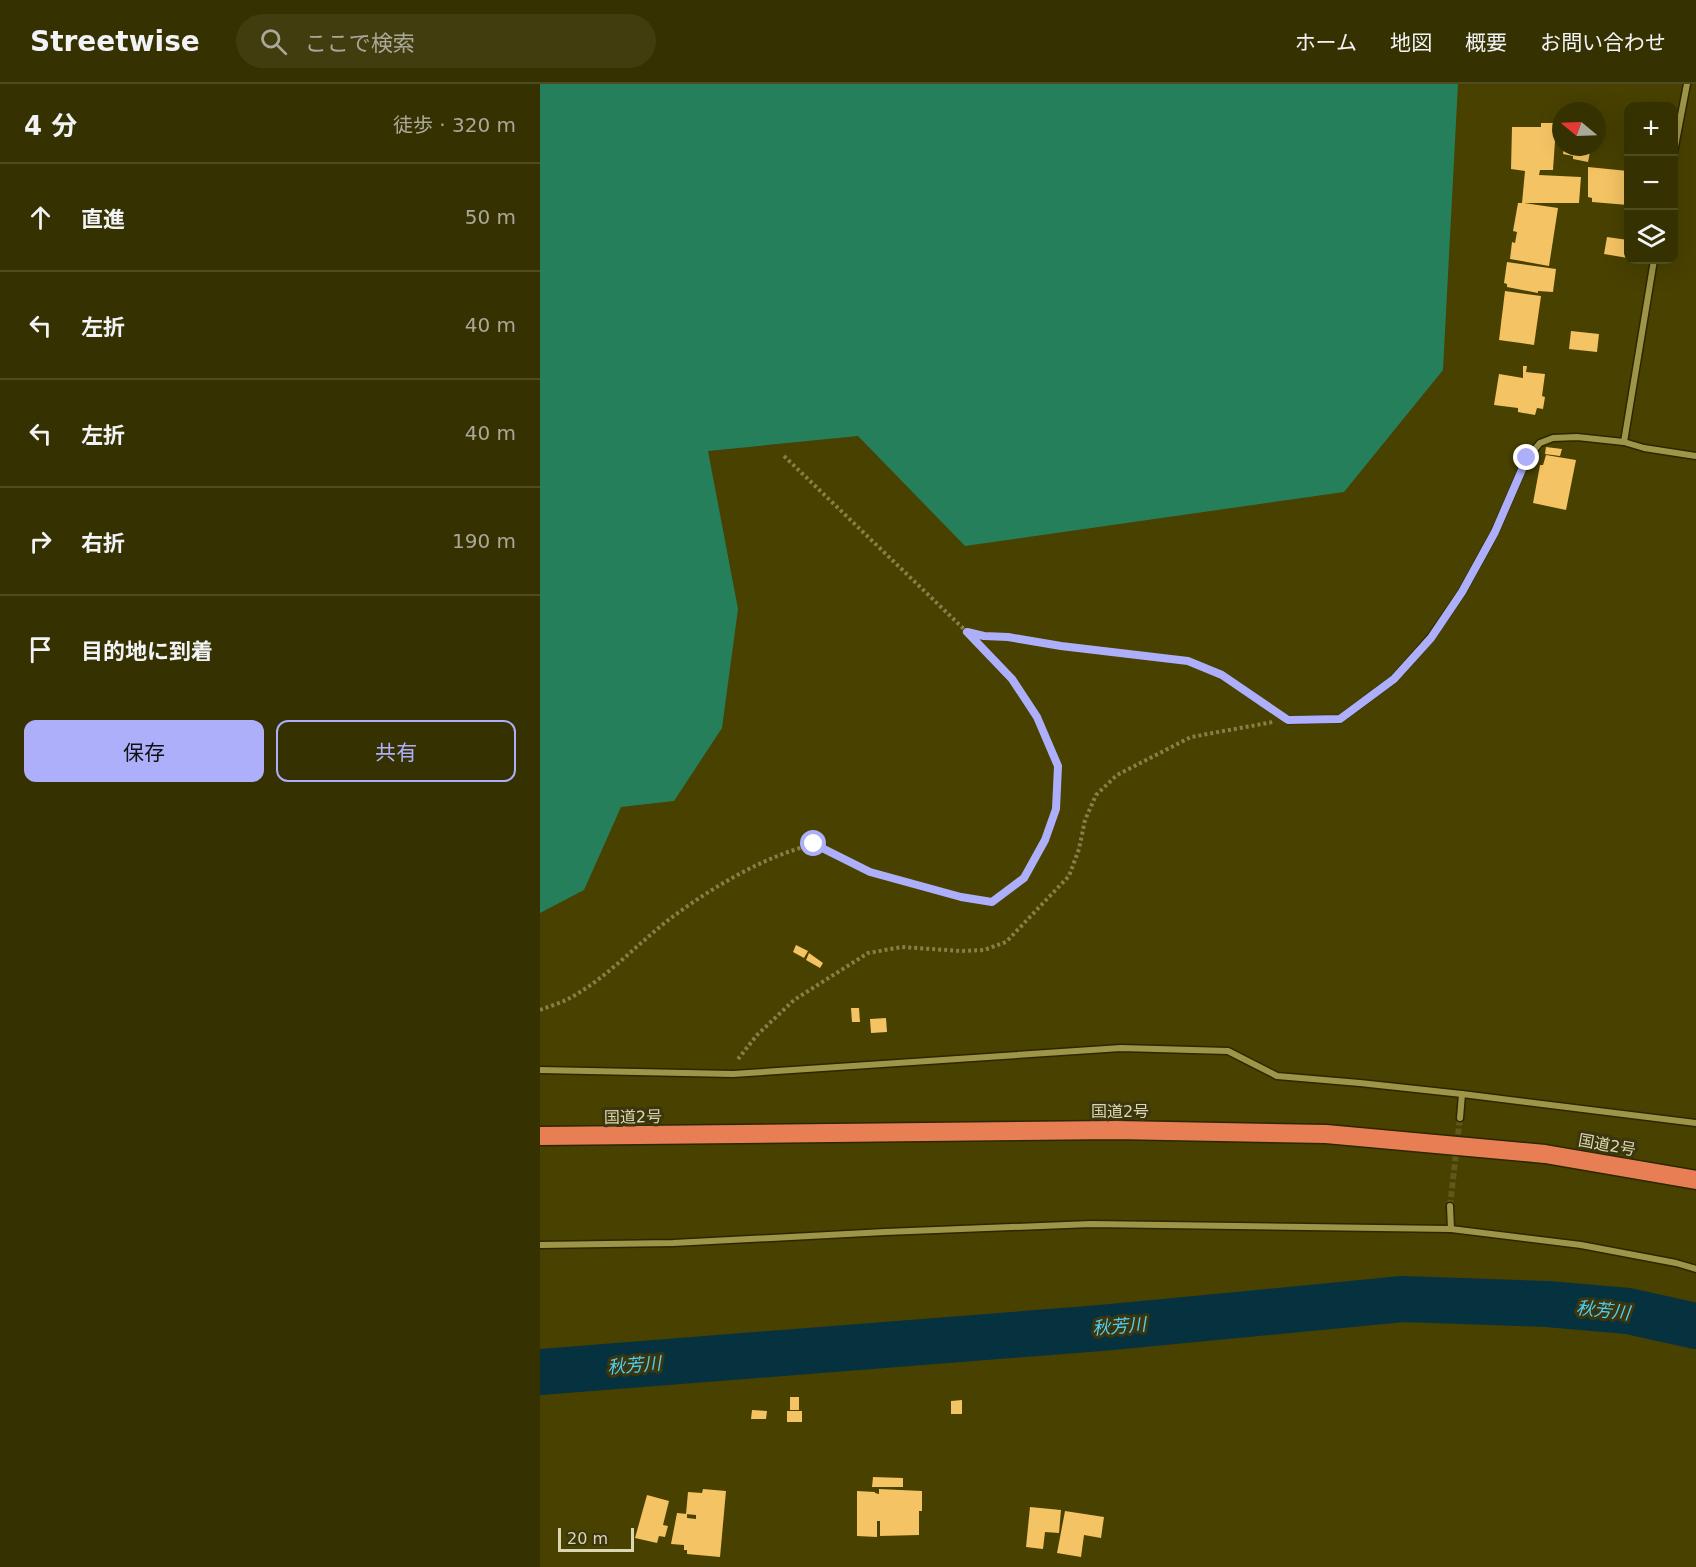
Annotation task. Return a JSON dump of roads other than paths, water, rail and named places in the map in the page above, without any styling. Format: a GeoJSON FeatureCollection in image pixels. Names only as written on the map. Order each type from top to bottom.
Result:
{"type":"FeatureCollection","features":[{"type":"Feature","properties":{"kind":"highway","name":"国道2号"},"geometry":{"type":"LineString","coordinates":[[540,1136],[1116,1130],[1326,1134],[1545,1154],[1696,1180]]}},
{"type":"Feature","properties":{"kind":"street"},"geometry":{"type":"LineString","coordinates":[[1678,131],[1687,84]]}},
{"type":"Feature","properties":{"kind":"street"},"geometry":{"type":"LineString","coordinates":[[1624,442],[1653,264]]}},
{"type":"Feature","properties":{"kind":"street"},"geometry":{"type":"LineString","coordinates":[[1288,720],[1340,719],[1394,679],[1431,638],[1462,592],[1495,532],[1527,458],[1540,443],[1553,438],[1577,437],[1624,442],[1644,448],[1696,456]]}},
{"type":"Feature","properties":{"kind":"street"},"geometry":{"type":"LineString","coordinates":[[540,1070],[733,1074],[1110,1049],[1228,1051],[1277,1076],[1462,1094],[1696,1123]]}},
{"type":"Feature","properties":{"kind":"street"},"geometry":{"type":"LineString","coordinates":[[1460,1118],[1462,1094]]}},
{"type":"Feature","properties":{"kind":"street"},"geometry":{"type":"LineString","coordinates":[[1450,1206],[1451,1229]]}},
{"type":"Feature","properties":{"kind":"street"},"geometry":{"type":"LineString","coordinates":[[540,1245],[673,1243],[1091,1224],[1451,1229],[1581,1245],[1696,1269]]}},
{"type":"Feature","properties":{"kind":"waterway","name":"秋芳川"},"geometry":{"type":"LineString","coordinates":[[540,1372],[1101,1328],[1403,1299],[1547,1304],[1628,1311],[1696,1326]]}},
{"type":"Feature","properties":{"kind":"tunnel"},"geometry":{"type":"LineString","coordinates":[[1450,1206],[1460,1118]]}}]}
